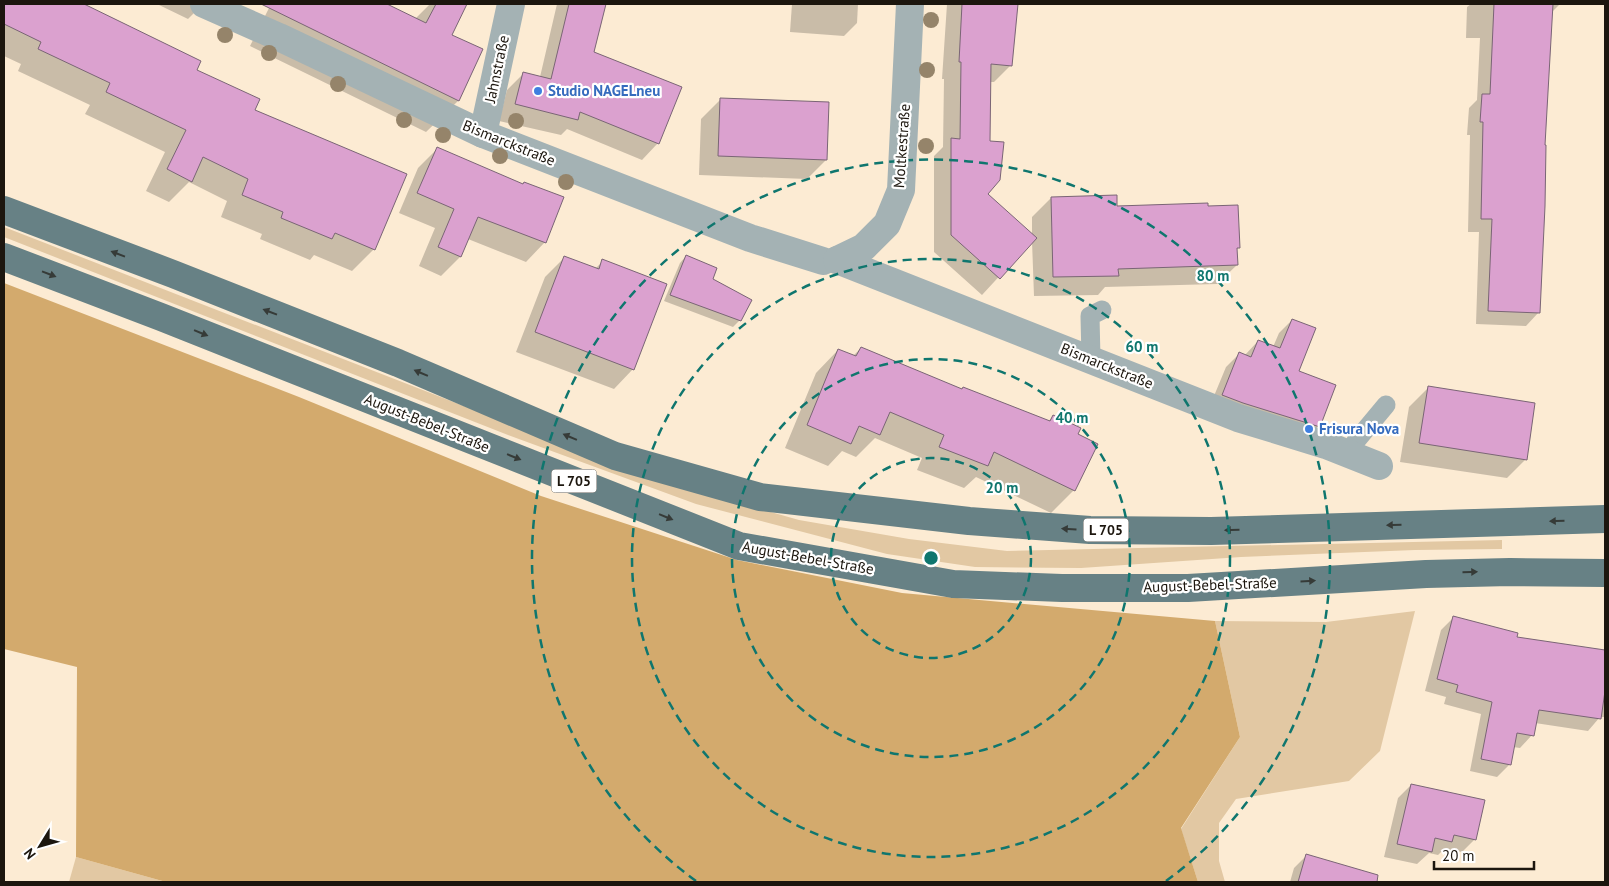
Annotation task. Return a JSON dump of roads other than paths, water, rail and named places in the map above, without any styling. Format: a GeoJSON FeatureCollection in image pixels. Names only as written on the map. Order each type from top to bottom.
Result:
{"type":"FeatureCollection","features":[{"type":"Feature","properties":{"kind":"main road","name":"L 705"},"geometry":{"type":"LineString","coordinates":[[4,210],[173,274],[398,363],[615,456],[760,497],[969,521],[1090,530],[1210,531],[1605,519]]}},
{"type":"Feature","properties":{"kind":"main road","name":"August-Bebel-Straße"},"geometry":{"type":"LineString","coordinates":[[4,256],[739,546],[953,584],[1062,588],[1188,588],[1426,574],[1605,572]]}},
{"type":"Feature","properties":{"kind":"street","name":"Bismarckstraße"},"geometry":{"type":"LineString","coordinates":[[204,4],[235,10],[279,37],[483,134],[750,238],[830,260],[1091,359],[1238,418],[1326,445],[1379,466]]}},
{"type":"Feature","properties":{"kind":"street","name":"Jahnstraße"},"geometry":{"type":"LineString","coordinates":[[483,134],[512,4]]}},
{"type":"Feature","properties":{"kind":"street","name":"Moltkestraße"},"geometry":{"type":"LineString","coordinates":[[830,260],[864,247],[886,224],[901,190],[910,4]]}},
{"type":"Feature","properties":{"kind":"lane"},"geometry":{"type":"LineString","coordinates":[[1091,359],[1090,316],[1102,310]]}},
{"type":"Feature","properties":{"kind":"lane"},"geometry":{"type":"LineString","coordinates":[[1349,454],[1356,441],[1386,405]]}},
{"type":"Feature","properties":{"kind":"place","name":"Studio NAGELneu"},"geometry":{"type":"Point","coordinates":[538,91]}},
{"type":"Feature","properties":{"kind":"place","name":"Frisura Nova"},"geometry":{"type":"Point","coordinates":[1309,429]}}]}
